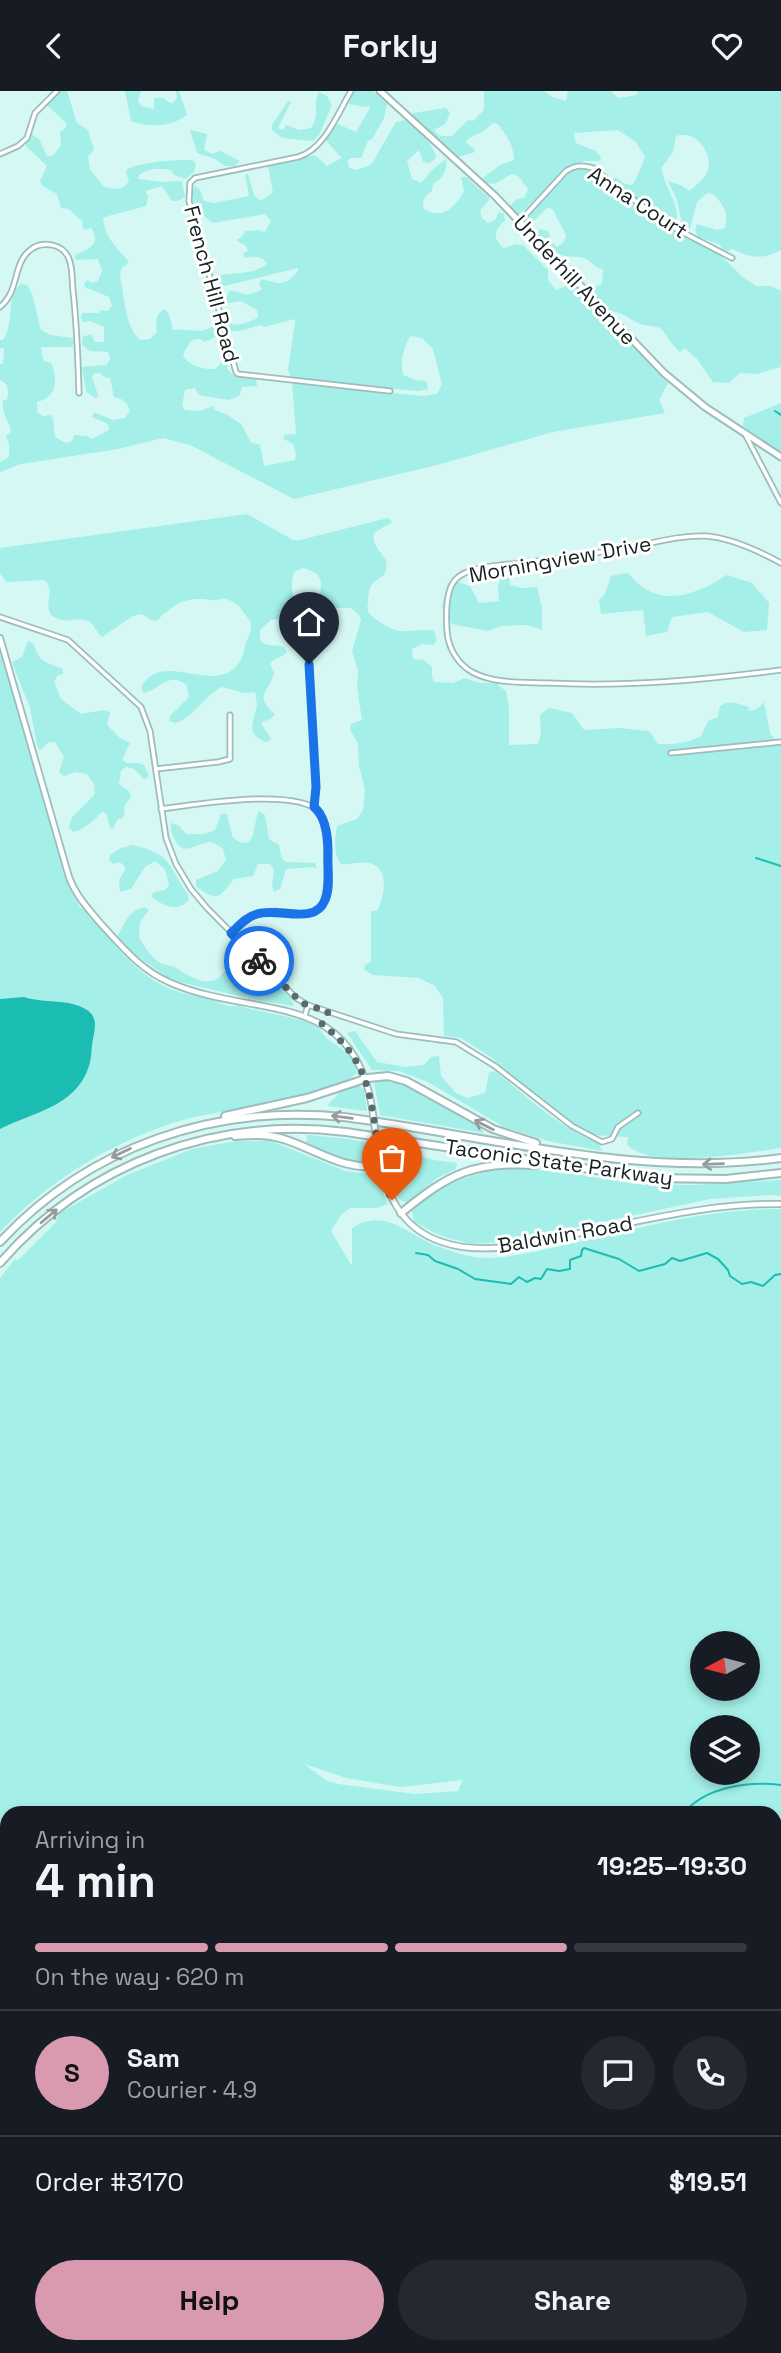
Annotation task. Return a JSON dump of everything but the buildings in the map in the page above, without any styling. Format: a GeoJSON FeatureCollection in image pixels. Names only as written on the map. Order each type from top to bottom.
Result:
{"type":"FeatureCollection","features":[{"type":"Feature","properties":{"kind":"highway"},"geometry":{"type":"LineString","coordinates":[[176,1131],[220,1117],[314,1096],[366,1078],[384,1076],[399,1078],[499,1132],[572,1153]]}},
{"type":"Feature","properties":{"kind":"highway","name":"Taconic State Parkway"},"geometry":{"type":"LineString","coordinates":[[0,1242],[41,1203],[78,1176],[126,1150],[176,1131],[244,1117],[313,1114],[359,1119],[572,1153],[679,1165],[725,1164],[781,1158]]}},
{"type":"Feature","properties":{"kind":"highway","name":"Taconic State Parkway"},"geometry":{"type":"LineString","coordinates":[[0,1263],[45,1218],[95,1183],[150,1156],[209,1137],[254,1130],[323,1129],[634,1176],[726,1179],[781,1173]]}},
{"type":"Feature","properties":{"kind":"highway"},"geometry":{"type":"LineString","coordinates":[[209,1137],[270,1136],[345,1165],[363,1168],[381,1166]]}},
{"type":"Feature","properties":{"kind":"highway"},"geometry":{"type":"LineString","coordinates":[[401,1213],[439,1184],[476,1168],[507,1164],[573,1167]]}},
{"type":"Feature","properties":{"kind":"main road","name":"Underhill Avenue"},"geometry":{"type":"LineString","coordinates":[[380,91],[484,185],[664,373],[691,397],[781,457]]}},
{"type":"Feature","properties":{"kind":"street"},"geometry":{"type":"LineString","coordinates":[[0,154],[27,138],[35,113],[57,91]]}},
{"type":"Feature","properties":{"kind":"street","name":"French Hill Road"},"geometry":{"type":"LineString","coordinates":[[351,91],[322,140],[309,153],[195,178],[190,183],[189,201],[234,369],[238,375],[390,391]]}},
{"type":"Feature","properties":{"kind":"street","name":"Anna Court"},"geometry":{"type":"LineString","coordinates":[[520,221],[566,171],[574,166],[584,166],[593,168],[662,221],[732,258]]}},
{"type":"Feature","properties":{"kind":"street"},"geometry":{"type":"LineString","coordinates":[[0,307],[13,292],[23,258],[31,249],[48,244],[60,248],[66,254],[71,266],[75,304],[79,393]]}},
{"type":"Feature","properties":{"kind":"street"},"geometry":{"type":"LineString","coordinates":[[744,433],[781,503]]}},
{"type":"Feature","properties":{"kind":"street","name":"Morningview Drive"},"geometry":{"type":"LineString","coordinates":[[781,563],[747,547],[698,536],[505,565],[474,570],[457,578],[450,591],[446,615],[447,634],[454,656],[472,672],[486,678],[530,683],[616,685],[781,670]]}},
{"type":"Feature","properties":{"kind":"street"},"geometry":{"type":"LineString","coordinates":[[0,617],[68,640],[144,712],[166,838],[176,864],[200,901],[296,998],[308,1005],[396,1034],[456,1042],[495,1066],[572,1126],[602,1142],[612,1139],[618,1127],[638,1113]]}},
{"type":"Feature","properties":{"kind":"street","name":"Baldwin Road"},"geometry":{"type":"LineString","coordinates":[[0,638],[69,877],[82,901],[143,968],[188,989],[305,1015],[322,1024],[350,1050],[366,1078],[387,1191],[401,1213],[417,1228],[437,1240],[456,1246],[486,1248],[530,1243],[707,1207],[781,1204]]}},
{"type":"Feature","properties":{"kind":"street"},"geometry":{"type":"LineString","coordinates":[[308,642],[316,787],[314,807]]}},
{"type":"Feature","properties":{"kind":"street"},"geometry":{"type":"LineString","coordinates":[[156,769],[230,759],[230,715]]}},
{"type":"Feature","properties":{"kind":"street"},"geometry":{"type":"LineString","coordinates":[[671,753],[781,742]]}},
{"type":"Feature","properties":{"kind":"street"},"geometry":{"type":"LineString","coordinates":[[161,809],[265,799],[290,800],[314,807],[320,812],[328,840],[325,902],[310,914],[274,911],[257,914],[231,933]]}},
{"type":"Feature","properties":{"kind":"street"},"geometry":{"type":"LineString","coordinates":[[305,1015],[308,1005]]}},
{"type":"Feature","properties":{"kind":"shaded area"},"geometry":{"type":"Polygon","coordinates":[[[62,91],[67,91],[77,123],[88,130],[94,150],[88,156],[90,170],[104,187],[121,188],[129,181],[127,169],[143,164],[193,160],[196,164],[194,172],[185,179],[174,175],[171,170],[162,169],[139,175],[138,179],[182,181],[185,197],[172,201],[162,186],[145,191],[148,196],[146,206],[103,218],[104,225],[112,242],[129,262],[121,269],[120,277],[128,319],[140,340],[150,339],[157,332],[156,322],[164,309],[169,314],[173,330],[202,331],[216,321],[219,325],[216,337],[204,342],[200,339],[192,340],[183,356],[193,365],[207,369],[215,369],[224,360],[228,362],[227,369],[233,375],[256,379],[257,386],[242,387],[239,396],[228,400],[199,395],[195,388],[185,390],[182,406],[185,410],[200,411],[213,406],[215,410],[241,424],[251,442],[260,445],[264,466],[295,460],[293,444],[284,439],[284,435],[296,434],[292,383],[423,396],[437,394],[442,384],[433,349],[422,338],[410,336],[402,359],[403,375],[426,381],[428,389],[419,391],[291,377],[288,370],[294,319],[264,327],[261,325],[228,331],[225,319],[237,325],[245,323],[258,318],[257,310],[241,301],[221,304],[219,296],[227,297],[229,291],[247,294],[256,292],[262,289],[259,284],[262,279],[285,282],[298,268],[220,287],[215,282],[215,277],[254,271],[267,264],[260,258],[245,258],[243,253],[248,251],[246,246],[236,240],[246,231],[265,232],[271,221],[265,214],[213,223],[203,216],[193,203],[195,185],[204,201],[214,203],[249,196],[245,175],[248,174],[254,195],[260,201],[273,193],[268,166],[315,155],[327,166],[342,158],[327,142],[326,137],[334,125],[338,124],[356,132],[370,108],[345,103],[354,91],[373,91],[387,104],[384,118],[372,139],[368,141],[361,158],[348,160],[349,168],[356,170],[371,165],[396,122],[405,120],[420,132],[435,152],[436,158],[429,163],[423,162],[419,150],[407,161],[412,179],[421,183],[446,159],[444,174],[433,184],[432,191],[424,199],[424,209],[442,213],[452,207],[464,191],[461,177],[466,177],[490,199],[480,210],[482,218],[488,223],[495,220],[499,212],[504,214],[505,221],[496,234],[500,245],[504,248],[523,245],[548,270],[548,280],[556,290],[577,286],[668,383],[659,400],[665,413],[553,432],[437,465],[294,499],[190,445],[163,438],[118,449],[21,464],[0,472],[0,462],[9,457],[6,436],[11,432],[3,409],[3,401],[7,399],[8,391],[7,386],[0,380],[4,349],[0,348],[0,340],[7,334],[11,303],[21,284],[27,285],[29,289],[41,330],[51,335],[72,338],[74,343],[71,347],[41,347],[43,360],[52,364],[55,382],[49,396],[37,402],[37,412],[53,418],[55,437],[66,443],[72,441],[74,435],[92,439],[109,430],[108,424],[92,417],[94,412],[113,420],[125,418],[130,411],[125,401],[114,397],[110,378],[100,373],[92,377],[98,395],[96,399],[86,391],[82,367],[107,365],[110,358],[108,352],[90,351],[82,345],[82,337],[91,334],[95,342],[104,342],[104,327],[90,321],[82,322],[81,316],[83,313],[108,311],[112,306],[109,297],[85,287],[84,283],[88,280],[91,283],[98,281],[102,271],[98,259],[75,260],[75,255],[85,251],[94,242],[91,228],[85,230],[82,227],[83,222],[69,209],[61,208],[57,194],[43,186],[40,181],[47,166],[26,146],[26,140],[31,134],[39,139],[47,156],[53,156],[61,145],[60,132],[67,124],[46,104],[62,91]]]}},
{"type":"Feature","properties":{"kind":"shaded area"},"geometry":{"type":"Polygon","coordinates":[[[125,91],[141,91],[138,100],[141,106],[154,109],[154,98],[163,98],[172,104],[177,98],[176,91],[179,91],[187,115],[160,125],[131,121],[125,91]]]}},
{"type":"Feature","properties":{"kind":"shaded area"},"geometry":{"type":"Polygon","coordinates":[[[484,91],[544,91],[552,97],[566,101],[568,91],[611,91],[618,98],[637,95],[638,91],[781,91],[781,250],[763,256],[751,256],[732,249],[723,250],[719,244],[698,237],[695,230],[697,224],[717,230],[725,228],[725,209],[713,194],[707,193],[697,202],[689,232],[683,229],[677,200],[668,181],[690,191],[705,177],[709,163],[701,144],[690,136],[683,135],[676,136],[673,152],[662,167],[676,208],[676,222],[664,220],[614,181],[615,177],[632,185],[645,157],[636,142],[618,130],[574,133],[576,143],[596,151],[601,157],[600,161],[584,161],[569,167],[519,215],[511,205],[525,197],[528,189],[518,176],[512,174],[494,184],[486,183],[483,178],[500,165],[514,160],[507,136],[498,124],[493,123],[469,138],[466,142],[475,152],[459,157],[452,154],[412,115],[446,108],[450,113],[445,124],[434,130],[440,136],[452,136],[468,120],[473,121],[484,110],[484,91]]]}},
{"type":"Feature","properties":{"kind":"shaded area"},"geometry":{"type":"Polygon","coordinates":[[[319,92],[327,96],[332,105],[319,135],[313,141],[282,138],[272,130],[272,125],[288,101],[291,102],[278,128],[283,130],[286,125],[299,130],[311,128],[319,92]]]}},
{"type":"Feature","properties":{"kind":"shaded area"},"geometry":{"type":"Polygon","coordinates":[[[190,130],[207,134],[204,150],[212,154],[220,151],[240,161],[235,166],[225,166],[215,159],[197,153],[190,130]]]}},
{"type":"Feature","properties":{"kind":"shaded area"},"geometry":{"type":"Polygon","coordinates":[[[574,167],[583,167],[601,177],[646,213],[720,255],[745,279],[757,286],[771,286],[781,291],[781,367],[756,374],[740,373],[729,383],[713,382],[697,359],[685,348],[680,352],[661,329],[646,326],[617,312],[606,311],[587,289],[602,284],[603,269],[588,260],[556,253],[537,235],[539,229],[548,231],[552,243],[557,247],[563,243],[566,235],[553,210],[548,207],[530,225],[524,222],[574,167]]]}},
{"type":"Feature","properties":{"kind":"shaded area"},"geometry":{"type":"Polygon","coordinates":[[[781,403],[781,454],[743,426],[744,418],[781,403]]]}},
{"type":"Feature","properties":{"kind":"shaded area"},"geometry":{"type":"Polygon","coordinates":[[[247,514],[293,540],[388,518],[392,522],[374,533],[376,545],[387,563],[383,576],[373,583],[370,589],[367,607],[369,613],[396,630],[434,631],[437,641],[433,645],[422,644],[412,649],[413,659],[424,660],[432,667],[434,682],[453,683],[464,678],[480,683],[498,683],[506,691],[509,745],[538,744],[541,733],[540,715],[549,708],[572,713],[584,730],[619,728],[649,731],[658,744],[669,744],[701,736],[708,721],[718,717],[720,706],[724,704],[735,703],[752,710],[764,702],[770,733],[777,742],[781,742],[781,1148],[700,1158],[656,1157],[638,1152],[627,1144],[628,1137],[593,1135],[579,1128],[518,1082],[491,1057],[461,1038],[444,1036],[443,998],[435,986],[419,978],[373,975],[364,970],[365,965],[371,961],[371,911],[377,911],[380,905],[383,877],[376,866],[369,863],[341,864],[335,846],[337,826],[357,819],[363,810],[365,789],[359,766],[358,744],[350,729],[351,724],[362,720],[357,687],[358,671],[352,651],[361,620],[351,608],[323,606],[318,575],[303,568],[294,572],[292,618],[271,620],[260,630],[260,640],[263,643],[284,647],[287,652],[270,664],[274,673],[264,698],[268,708],[275,714],[271,719],[261,722],[271,740],[266,742],[256,736],[252,729],[257,705],[255,692],[244,693],[222,687],[187,717],[175,723],[169,721],[170,716],[189,697],[187,686],[170,680],[144,693],[141,688],[150,676],[162,672],[176,671],[205,676],[231,671],[242,657],[251,627],[250,621],[236,604],[224,598],[184,601],[156,621],[142,614],[133,616],[102,637],[86,620],[63,620],[52,616],[48,607],[49,588],[44,580],[6,582],[0,573],[0,548],[247,514]]]}},
{"type":"Feature","properties":{"kind":"shaded area"},"geometry":{"type":"Polygon","coordinates":[[[500,573],[509,573],[510,585],[537,587],[542,608],[542,630],[527,625],[502,626],[488,631],[452,624],[442,606],[448,583],[458,582],[470,586],[479,603],[499,601],[500,573]]]}},
{"type":"Feature","properties":{"kind":"shaded area"},"geometry":{"type":"Polygon","coordinates":[[[628,573],[642,587],[665,596],[687,594],[727,575],[752,583],[769,603],[767,630],[744,632],[708,612],[672,617],[667,632],[646,636],[643,610],[601,614],[599,600],[605,594],[611,576],[628,573]]]}},
{"type":"Feature","properties":{"kind":"shaded area"},"geometry":{"type":"Polygon","coordinates":[[[28,641],[34,644],[38,655],[44,661],[63,669],[63,674],[57,676],[54,682],[61,699],[81,714],[104,710],[110,712],[107,725],[120,738],[130,743],[122,760],[144,765],[149,776],[144,780],[136,771],[126,767],[121,771],[119,784],[129,791],[131,797],[124,806],[123,818],[118,819],[112,830],[107,814],[102,812],[81,829],[73,832],[69,827],[72,817],[95,794],[94,784],[87,774],[75,772],[64,776],[59,772],[64,757],[55,742],[49,742],[40,750],[37,745],[30,708],[12,662],[22,657],[28,641]]]}},
{"type":"Feature","properties":{"kind":"shaded area"},"geometry":{"type":"Polygon","coordinates":[[[0,645],[70,889],[81,909],[84,906],[128,959],[160,984],[228,1006],[238,1005],[312,1024],[347,1054],[357,1073],[326,1089],[187,1119],[135,1137],[62,1178],[0,1232],[0,645]]]}},
{"type":"Feature","properties":{"kind":"shaded area"},"geometry":{"type":"Polygon","coordinates":[[[259,811],[265,815],[269,839],[279,845],[282,859],[287,862],[315,863],[317,868],[286,869],[280,889],[274,892],[274,869],[270,864],[258,864],[253,876],[234,879],[218,896],[209,895],[196,886],[196,880],[218,871],[226,860],[223,849],[209,842],[182,848],[173,836],[171,823],[178,825],[186,834],[204,834],[215,830],[221,814],[227,814],[233,838],[247,843],[253,835],[259,811]]]}},
{"type":"Feature","properties":{"kind":"shaded area"},"geometry":{"type":"Polygon","coordinates":[[[133,845],[163,857],[188,894],[189,900],[175,907],[151,897],[154,892],[165,890],[169,885],[165,869],[155,861],[145,867],[131,889],[120,892],[119,880],[125,870],[124,865],[119,862],[113,864],[109,860],[110,855],[133,845]]]}},
{"type":"Feature","properties":{"kind":"shaded area"},"geometry":{"type":"Polygon","coordinates":[[[145,907],[149,910],[140,922],[139,937],[160,963],[201,981],[213,980],[229,971],[232,983],[247,992],[255,993],[263,982],[271,980],[290,997],[294,1006],[171,980],[132,952],[118,936],[131,914],[145,907]]]}},
{"type":"Feature","properties":{"kind":"shaded area"},"geometry":{"type":"Polygon","coordinates":[[[24,997],[65,1002],[87,1010],[95,1023],[91,1059],[83,1080],[64,1099],[52,1107],[0,1129],[0,999],[24,997]]]}},
{"type":"Feature","properties":{"kind":"shaded area"},"geometry":{"type":"Polygon","coordinates":[[[355,1031],[377,1062],[405,1067],[424,1065],[431,1057],[439,1056],[441,1076],[456,1093],[468,1098],[485,1093],[489,1073],[495,1071],[557,1121],[599,1143],[602,1151],[548,1141],[504,1127],[428,1082],[399,1071],[372,1070],[347,1033],[355,1031]]]}},
{"type":"Feature","properties":{"kind":"shaded area"},"geometry":{"type":"Polygon","coordinates":[[[379,1080],[400,1083],[480,1126],[484,1133],[380,1115],[374,1082],[379,1080]]]}},
{"type":"Feature","properties":{"kind":"shaded area"},"geometry":{"type":"Polygon","coordinates":[[[359,1085],[364,1090],[367,1111],[327,1106],[341,1091],[359,1085]]]}},
{"type":"Feature","properties":{"kind":"shaded area"},"geometry":{"type":"Polygon","coordinates":[[[307,1135],[370,1143],[372,1159],[369,1163],[361,1163],[336,1157],[306,1142],[307,1135]]]}},
{"type":"Feature","properties":{"kind":"shaded area"},"geometry":{"type":"Polygon","coordinates":[[[237,1141],[271,1141],[345,1171],[370,1174],[379,1182],[387,1204],[377,1208],[350,1208],[341,1215],[331,1231],[352,1266],[352,1228],[375,1220],[397,1225],[439,1247],[472,1257],[492,1258],[539,1251],[683,1219],[781,1209],[781,1806],[0,1806],[0,1278],[15,1259],[17,1261],[56,1222],[58,1214],[127,1175],[192,1149],[237,1141]],[[304,1764],[327,1781],[338,1784],[415,1794],[458,1791],[463,1780],[400,1787],[346,1778],[304,1764]]]}},
{"type":"Feature","properties":{"kind":"shaded area"},"geometry":{"type":"Polygon","coordinates":[[[390,1148],[457,1163],[456,1169],[437,1178],[407,1203],[396,1195],[390,1181],[384,1150],[390,1148]]]}},
{"type":"Feature","properties":{"kind":"shaded area"},"geometry":{"type":"Polygon","coordinates":[[[497,1168],[556,1171],[635,1184],[692,1185],[781,1180],[781,1196],[710,1199],[514,1241],[472,1244],[441,1236],[414,1222],[412,1211],[431,1195],[462,1179],[497,1168]]]}},
{"type":"Feature","properties":{"kind":"waterway"},"geometry":{"type":"LineString","coordinates":[[775,411],[781,415]]}},
{"type":"Feature","properties":{"kind":"waterway"},"geometry":{"type":"LineString","coordinates":[[756,858],[781,866]]}},
{"type":"Feature","properties":{"kind":"waterway"},"geometry":{"type":"LineString","coordinates":[[416,1253],[428,1255],[435,1261],[458,1269],[475,1279],[511,1284],[519,1277],[527,1282],[535,1278],[541,1279],[547,1269],[570,1269],[570,1260],[581,1256],[584,1248],[619,1259],[639,1271],[665,1264],[672,1258],[680,1261],[707,1253],[718,1259],[730,1276],[742,1284],[751,1282],[763,1286],[775,1275],[781,1274]]}},
{"type":"Feature","properties":{"kind":"waterway"},"geometry":{"type":"LineString","coordinates":[[691,1806],[703,1797],[728,1788],[755,1784],[781,1785]]}},
{"type":"Feature","properties":{"kind":"way so far"},"geometry":{"type":"LineString","coordinates":[[259,961],[302,1003],[328,1012],[322,1024],[338,1037],[361,1066],[369,1093],[384,1181],[392,1200]]}},
{"type":"Feature","properties":{"kind":"route"},"geometry":{"type":"LineString","coordinates":[[259,961],[231,933],[257,914],[274,911],[310,914],[321,907],[327,894],[328,840],[320,812],[314,807],[316,787],[309,664]]}}]}
